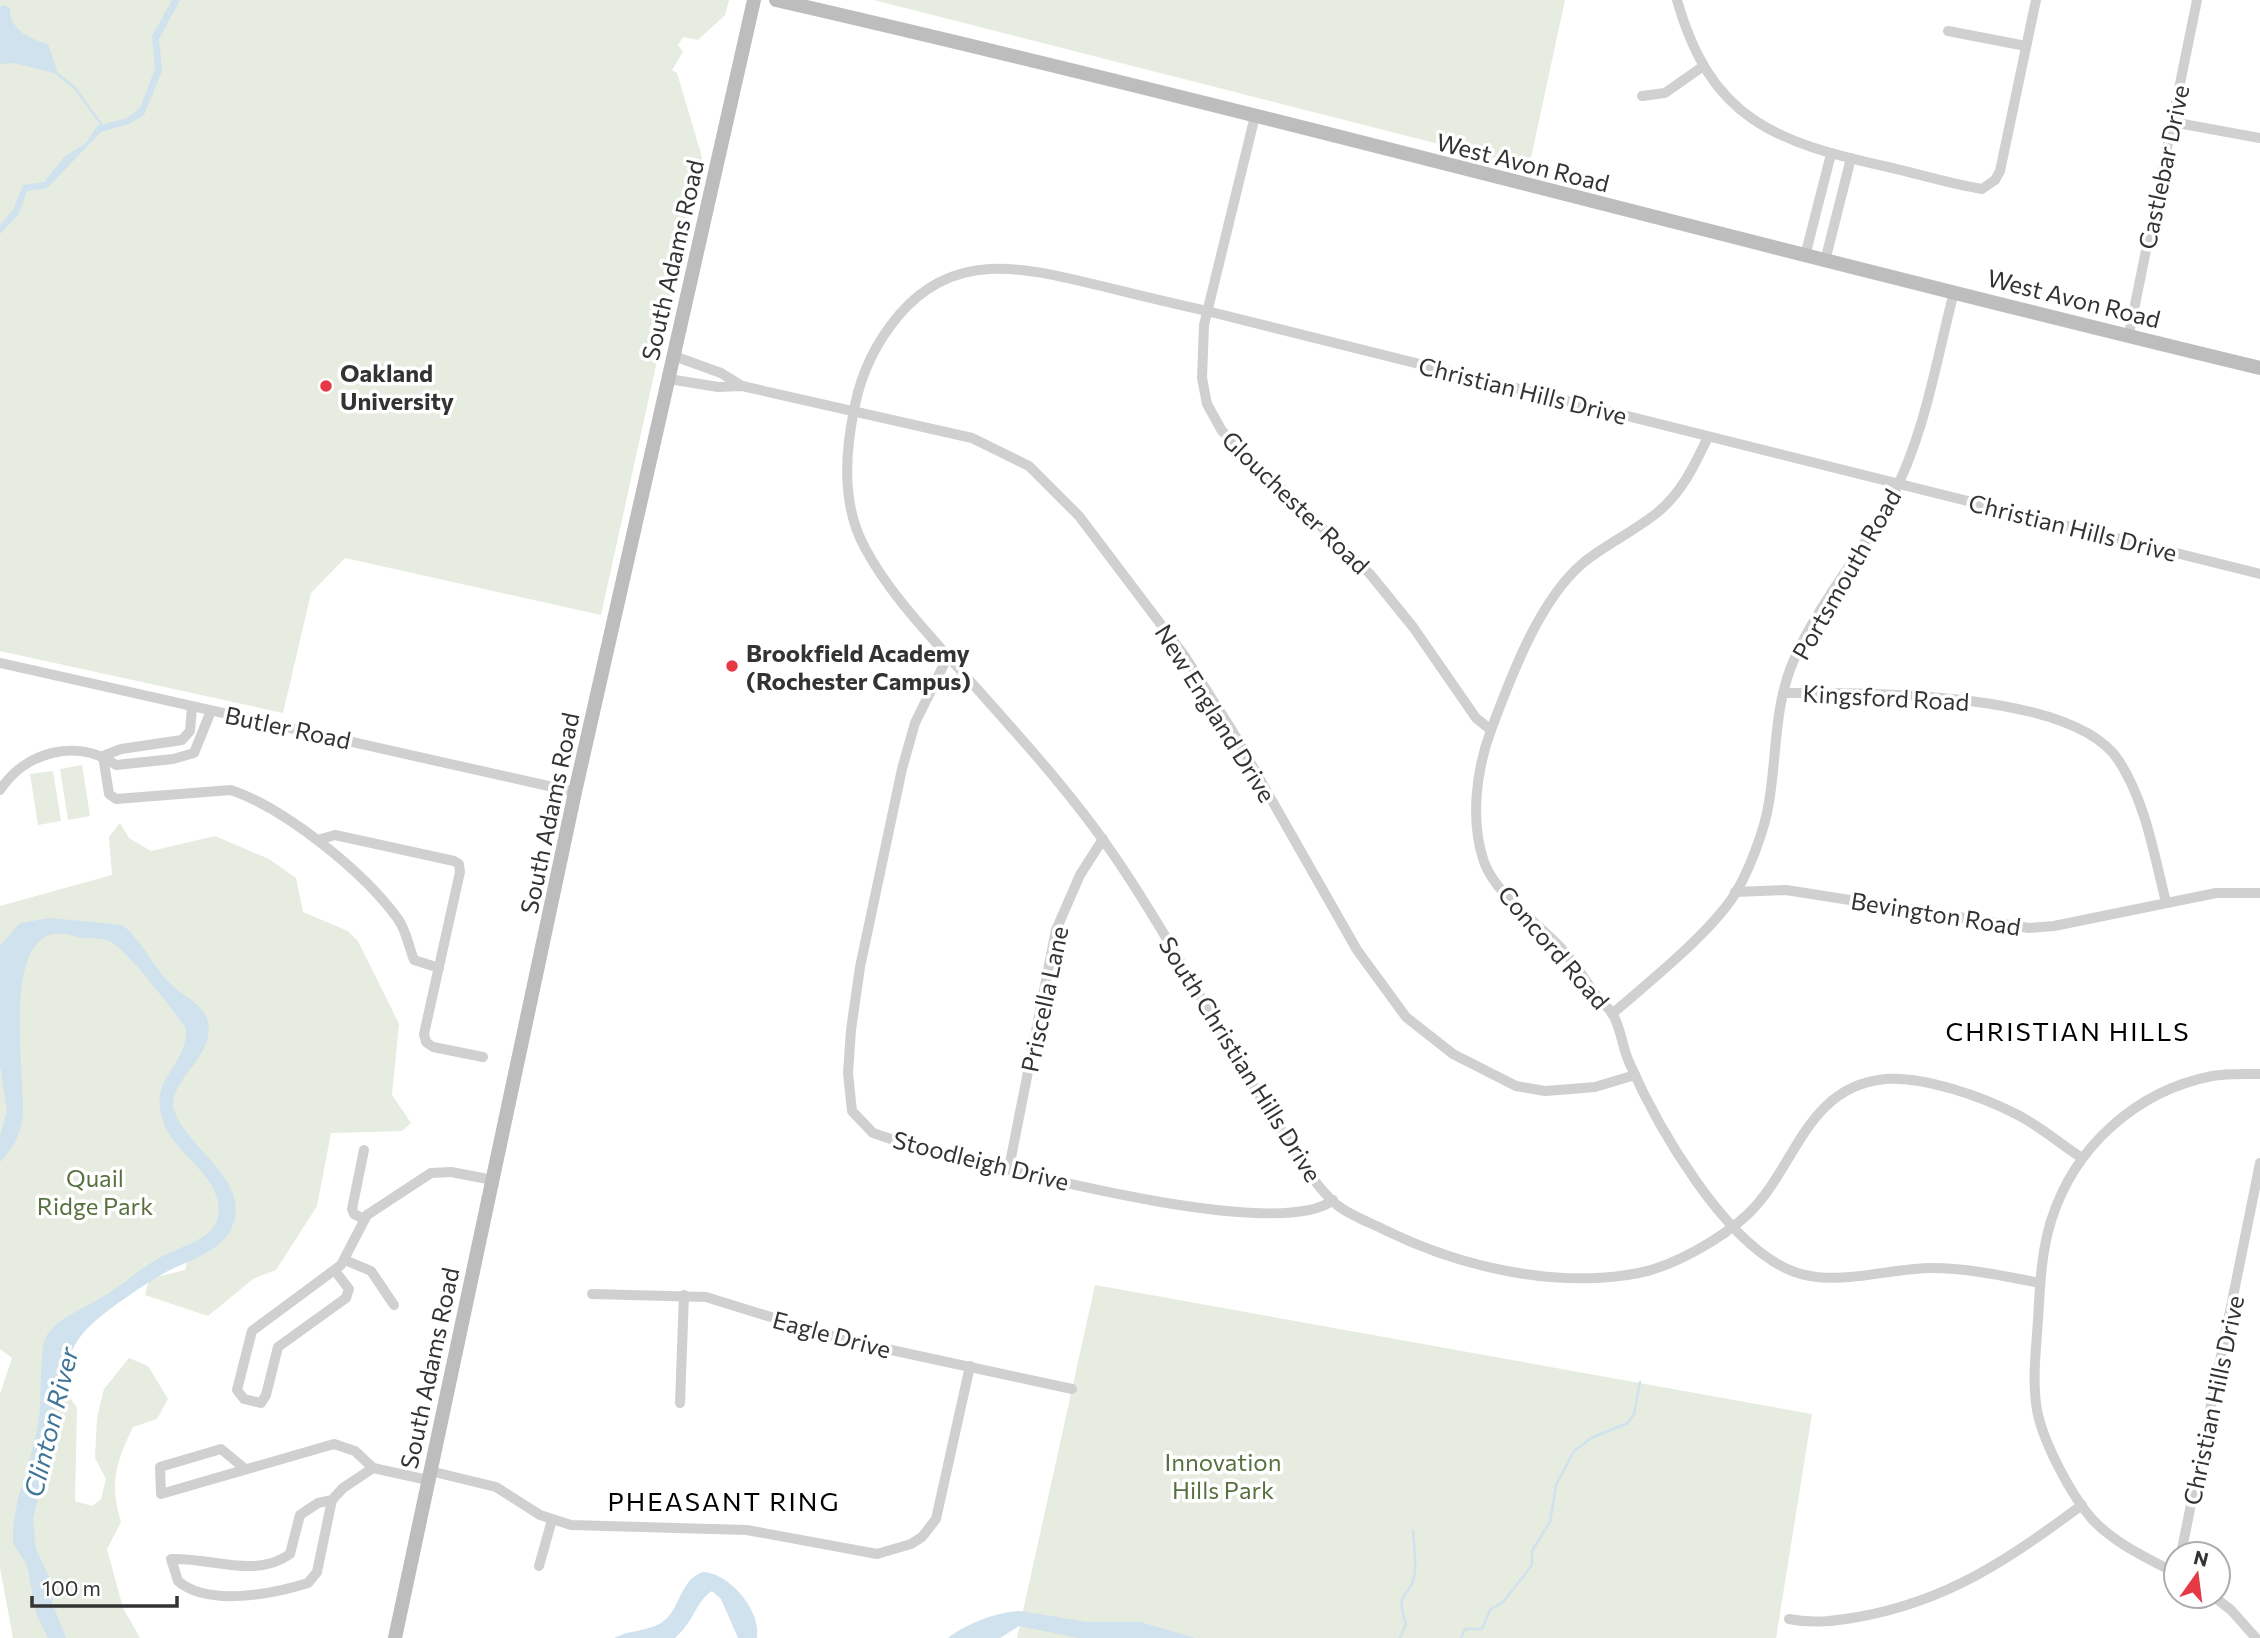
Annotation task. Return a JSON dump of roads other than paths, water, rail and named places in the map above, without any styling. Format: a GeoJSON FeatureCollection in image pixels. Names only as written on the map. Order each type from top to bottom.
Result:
{"type":"FeatureCollection","features":[{"type":"Feature","properties":{"kind":"main road","name":"South Adams Road"},"geometry":{"type":"LineString","coordinates":[[395,1638],[575,792],[754,0]]}},
{"type":"Feature","properties":{"kind":"main road","name":"West Avon Road"},"geometry":{"type":"LineString","coordinates":[[776,0],[2260,368]]}},
{"type":"Feature","properties":{"kind":"street"},"geometry":{"type":"LineString","coordinates":[[1679,1],[1685,30],[1702,67],[1723,94],[1757,122],[1801,145],[1982,189],[1990,184],[2000,171],[2036,0]]}},
{"type":"Feature","properties":{"kind":"street","name":"Castlebar Drive"},"geometry":{"type":"LineString","coordinates":[[2129,334],[2197,0]]}},
{"type":"Feature","properties":{"kind":"street"},"geometry":{"type":"LineString","coordinates":[[1948,31],[2026,46]]}},
{"type":"Feature","properties":{"kind":"street"},"geometry":{"type":"LineString","coordinates":[[1643,96],[1665,93],[1702,67]]}},
{"type":"Feature","properties":{"kind":"street","name":"Glouchester Road"},"geometry":{"type":"LineString","coordinates":[[1255,117],[1207,312],[1202,379],[1207,404],[1222,431],[1370,574],[1413,627],[1476,718],[1491,730]]}},
{"type":"Feature","properties":{"kind":"street"},"geometry":{"type":"LineString","coordinates":[[2172,121],[2260,138]]}},
{"type":"Feature","properties":{"kind":"street"},"geometry":{"type":"LineString","coordinates":[[1805,257],[1832,154]]}},
{"type":"Feature","properties":{"kind":"street"},"geometry":{"type":"LineString","coordinates":[[1825,261],[1850,158]]}},
{"type":"Feature","properties":{"kind":"street","name":"Christian Hills Drive"},"geometry":{"type":"LineString","coordinates":[[854,410],[869,361],[885,332],[909,304],[950,276],[1004,267],[1040,272],[1207,312],[1707,439],[1899,483],[2260,574]]}},
{"type":"Feature","properties":{"kind":"street","name":"Portsmouth Road"},"geometry":{"type":"LineString","coordinates":[[1612,1014],[1704,928],[1735,892],[1769,807],[1783,693],[1805,634],[1870,537],[1910,460],[1954,292]]}},
{"type":"Feature","properties":{"kind":"street","name":"New England Drive"},"geometry":{"type":"LineString","coordinates":[[674,356],[721,373],[742,386]]}},
{"type":"Feature","properties":{"kind":"street","name":"New England Drive"},"geometry":{"type":"LineString","coordinates":[[669,379],[718,387],[742,386],[972,438],[1004,451],[1049,483],[1102,545],[1184,655],[1233,732],[1357,950],[1406,1017],[1474,1066],[1516,1086],[1545,1091],[1595,1087],[1635,1075]]}},
{"type":"Feature","properties":{"kind":"street","name":"South Christian Hills Drive"},"geometry":{"type":"LineString","coordinates":[[854,410],[848,460],[848,498],[853,524],[881,575],[1064,788],[1102,839],[1266,1107],[1318,1184],[1333,1200],[1367,1222],[1445,1256],[1489,1267],[1550,1275],[1637,1273],[1685,1256],[1734,1226],[1772,1186],[1800,1135],[1819,1111],[1838,1096],[1887,1079],[1932,1084],[2003,1108],[2035,1125],[2082,1158]]}},
{"type":"Feature","properties":{"kind":"street","name":"Concord Road"},"geometry":{"type":"LineString","coordinates":[[1707,439],[1688,477],[1675,495],[1657,513],[1584,562],[1563,584],[1520,659],[1491,730],[1481,770],[1475,831],[1489,872],[1561,948],[1612,1014],[1635,1075],[1679,1157],[1734,1226],[1772,1259],[1791,1271],[1814,1277],[1928,1268],[1963,1269],[2040,1283]]}},
{"type":"Feature","properties":{"kind":"street","name":"Stoodleigh Drive"},"geometry":{"type":"LineString","coordinates":[[948,656],[915,723],[902,769],[860,967],[851,1030],[849,1094],[852,1111],[873,1133],[1009,1168],[1189,1207],[1311,1211],[1333,1200]]}},
{"type":"Feature","properties":{"kind":"street","name":"Butler Road"},"geometry":{"type":"LineString","coordinates":[[0,663],[575,792]]}},
{"type":"Feature","properties":{"kind":"street","name":"Kingsford Road"},"geometry":{"type":"LineString","coordinates":[[1783,693],[1955,697],[2014,708],[2083,733],[2118,758],[2135,791],[2166,902]]}},
{"type":"Feature","properties":{"kind":"street"},"geometry":{"type":"LineString","coordinates":[[103,756],[121,748],[183,740],[190,731],[192,707]]}},
{"type":"Feature","properties":{"kind":"street"},"geometry":{"type":"LineString","coordinates":[[1,785],[27,764],[47,754],[85,750],[103,756],[116,765],[187,757],[200,746],[211,711]]}},
{"type":"Feature","properties":{"kind":"street"},"geometry":{"type":"LineString","coordinates":[[103,756],[109,794],[116,799],[231,790],[247,796],[318,839],[397,918],[414,960],[439,968]]}},
{"type":"Feature","properties":{"kind":"street"},"geometry":{"type":"LineString","coordinates":[[318,839],[335,835],[459,864],[460,872],[424,1034],[426,1042],[433,1047],[483,1057]]}},
{"type":"Feature","properties":{"kind":"street","name":"Priscella Lane"},"geometry":{"type":"LineString","coordinates":[[1009,1168],[1056,930],[1080,875],[1102,839]]}},
{"type":"Feature","properties":{"kind":"street","name":"Bevington Road"},"geometry":{"type":"LineString","coordinates":[[1735,892],[1786,890],[2029,928],[2054,926],[2216,893],[2260,893]]}},
{"type":"Feature","properties":{"kind":"street"},"geometry":{"type":"LineString","coordinates":[[2162,1565],[2116,1540],[2092,1519],[2059,1464],[2038,1412],[2035,1352],[2040,1283],[2050,1222],[2062,1192],[2082,1158],[2113,1124],[2176,1085],[2215,1075],[2260,1074]]}},
{"type":"Feature","properties":{"kind":"street"},"geometry":{"type":"LineString","coordinates":[[364,1150],[352,1209],[354,1214],[364,1219]]}},
{"type":"Feature","properties":{"kind":"street","name":"Christian Hills Drive"},"geometry":{"type":"LineString","coordinates":[[2183,1540],[2260,1163]]}},
{"type":"Feature","properties":{"kind":"street"},"geometry":{"type":"LineString","coordinates":[[335,1271],[349,1289],[346,1298],[278,1347],[266,1395],[261,1403],[244,1399],[237,1390],[252,1331],[335,1271],[345,1260],[364,1219],[431,1173],[451,1172],[493,1180]]}},
{"type":"Feature","properties":{"kind":"street"},"geometry":{"type":"LineString","coordinates":[[345,1260],[372,1271],[394,1305]]}},
{"type":"Feature","properties":{"kind":"street","name":"Eagle Drive"},"geometry":{"type":"LineString","coordinates":[[592,1294],[684,1295],[723,1302],[797,1328],[845,1340],[1072,1389]]}},
{"type":"Feature","properties":{"kind":"street"},"geometry":{"type":"LineString","coordinates":[[680,1403],[684,1295]]}},
{"type":"Feature","properties":{"kind":"street"},"geometry":{"type":"LineString","coordinates":[[244,1468],[221,1449],[160,1466],[161,1494],[334,1444],[355,1451],[373,1468],[496,1487],[552,1520],[570,1525],[747,1530],[877,1554],[899,1549],[922,1537],[936,1519],[970,1366]]}},
{"type":"Feature","properties":{"kind":"street"},"geometry":{"type":"LineString","coordinates":[[332,1500],[318,1503],[300,1514],[290,1554],[284,1559],[249,1566],[189,1558],[172,1559],[178,1581],[194,1590],[247,1597],[308,1583],[317,1572],[332,1500],[343,1488],[373,1468]]}},
{"type":"Feature","properties":{"kind":"street"},"geometry":{"type":"LineString","coordinates":[[1789,1619],[1804,1623],[1837,1621],[1883,1613],[1945,1593],[2017,1553],[2082,1505]]}},
{"type":"Feature","properties":{"kind":"street"},"geometry":{"type":"LineString","coordinates":[[539,1566],[552,1520]]}},
{"type":"Feature","properties":{"kind":"street"},"geometry":{"type":"LineString","coordinates":[[2227,1610],[2256,1638]]}},
{"type":"Feature","properties":{"kind":"water"},"geometry":{"type":"Polygon","coordinates":[[[172,0],[180,0],[159,39],[162,71],[144,115],[129,124],[101,132],[47,188],[27,191],[19,214],[0,234],[0,225],[13,210],[23,185],[44,182],[65,156],[86,143],[97,126],[127,118],[140,108],[155,69],[152,36],[172,0]]]}},
{"type":"Feature","properties":{"kind":"water"},"geometry":{"type":"Polygon","coordinates":[[[4,5],[10,8],[17,28],[48,44],[58,74],[14,63],[0,64],[0,7],[4,5]]]}},
{"type":"Feature","properties":{"kind":"water","name":"Clinton River"},"geometry":{"type":"Polygon","coordinates":[[[50,918],[122,925],[136,938],[166,979],[205,1013],[209,1032],[206,1044],[177,1088],[174,1110],[191,1138],[226,1180],[236,1211],[231,1229],[220,1243],[170,1270],[113,1307],[84,1332],[67,1360],[58,1392],[48,1457],[33,1520],[36,1549],[53,1585],[52,1603],[66,1638],[48,1638],[36,1613],[27,1565],[13,1543],[16,1510],[38,1425],[45,1340],[52,1329],[64,1319],[107,1294],[153,1262],[208,1233],[217,1220],[219,1205],[208,1180],[169,1133],[160,1106],[160,1093],[181,1054],[186,1029],[126,955],[109,941],[101,939],[53,934],[36,944],[26,965],[21,992],[20,1023],[23,1117],[17,1138],[0,1162],[0,1135],[7,1111],[0,1065],[0,946],[20,923],[50,918]]]}},
{"type":"Feature","properties":{"kind":"water"},"geometry":{"type":"Polygon","coordinates":[[[703,1572],[724,1579],[742,1596],[754,1617],[757,1638],[738,1638],[721,1599],[712,1591],[702,1600],[675,1638],[614,1638],[648,1628],[666,1619],[690,1580],[703,1572]]]}},
{"type":"Feature","properties":{"kind":"water"},"geometry":{"type":"Polygon","coordinates":[[[1020,1611],[1087,1622],[1140,1622],[1196,1638],[1079,1638],[1019,1626],[1000,1638],[948,1638],[982,1620],[1020,1611]]]}},
{"type":"Feature","properties":{"kind":"waterway"},"geometry":{"type":"LineString","coordinates":[[58,74],[75,88],[101,124]]}},
{"type":"Feature","properties":{"kind":"waterway"},"geometry":{"type":"LineString","coordinates":[[1461,1638],[1465,1629],[1482,1629],[1490,1610],[1503,1602],[1532,1565],[1532,1551],[1550,1522],[1556,1485],[1574,1451],[1591,1438],[1628,1423],[1634,1414],[1640,1382]]}},
{"type":"Feature","properties":{"kind":"waterway"},"geometry":{"type":"LineString","coordinates":[[1400,1638],[1406,1624],[1402,1600],[1412,1584],[1415,1572],[1413,1531]]}},
{"type":"Feature","properties":{"kind":"place","name":"Oakland University"},"geometry":{"type":"Point","coordinates":[326,386]}},
{"type":"Feature","properties":{"kind":"place","name":"Brookfield Academy (Rochester Campus)"},"geometry":{"type":"Point","coordinates":[732,666]}},
{"type":"Feature","properties":{"kind":"district","name":"CHRISTIAN HILLS"},"geometry":{"type":"Point","coordinates":[2068,1030]}},
{"type":"Feature","properties":{"kind":"district","name":"PHEASANT RING"},"geometry":{"type":"Point","coordinates":[724,1500]}},
{"type":"Feature","properties":{"kind":"park label","name":"Quail Ridge Park"},"geometry":{"type":"Point","coordinates":[95,1191]}},
{"type":"Feature","properties":{"kind":"park label","name":"Innovation Hills Park"},"geometry":{"type":"Point","coordinates":[1223,1475]}}]}
